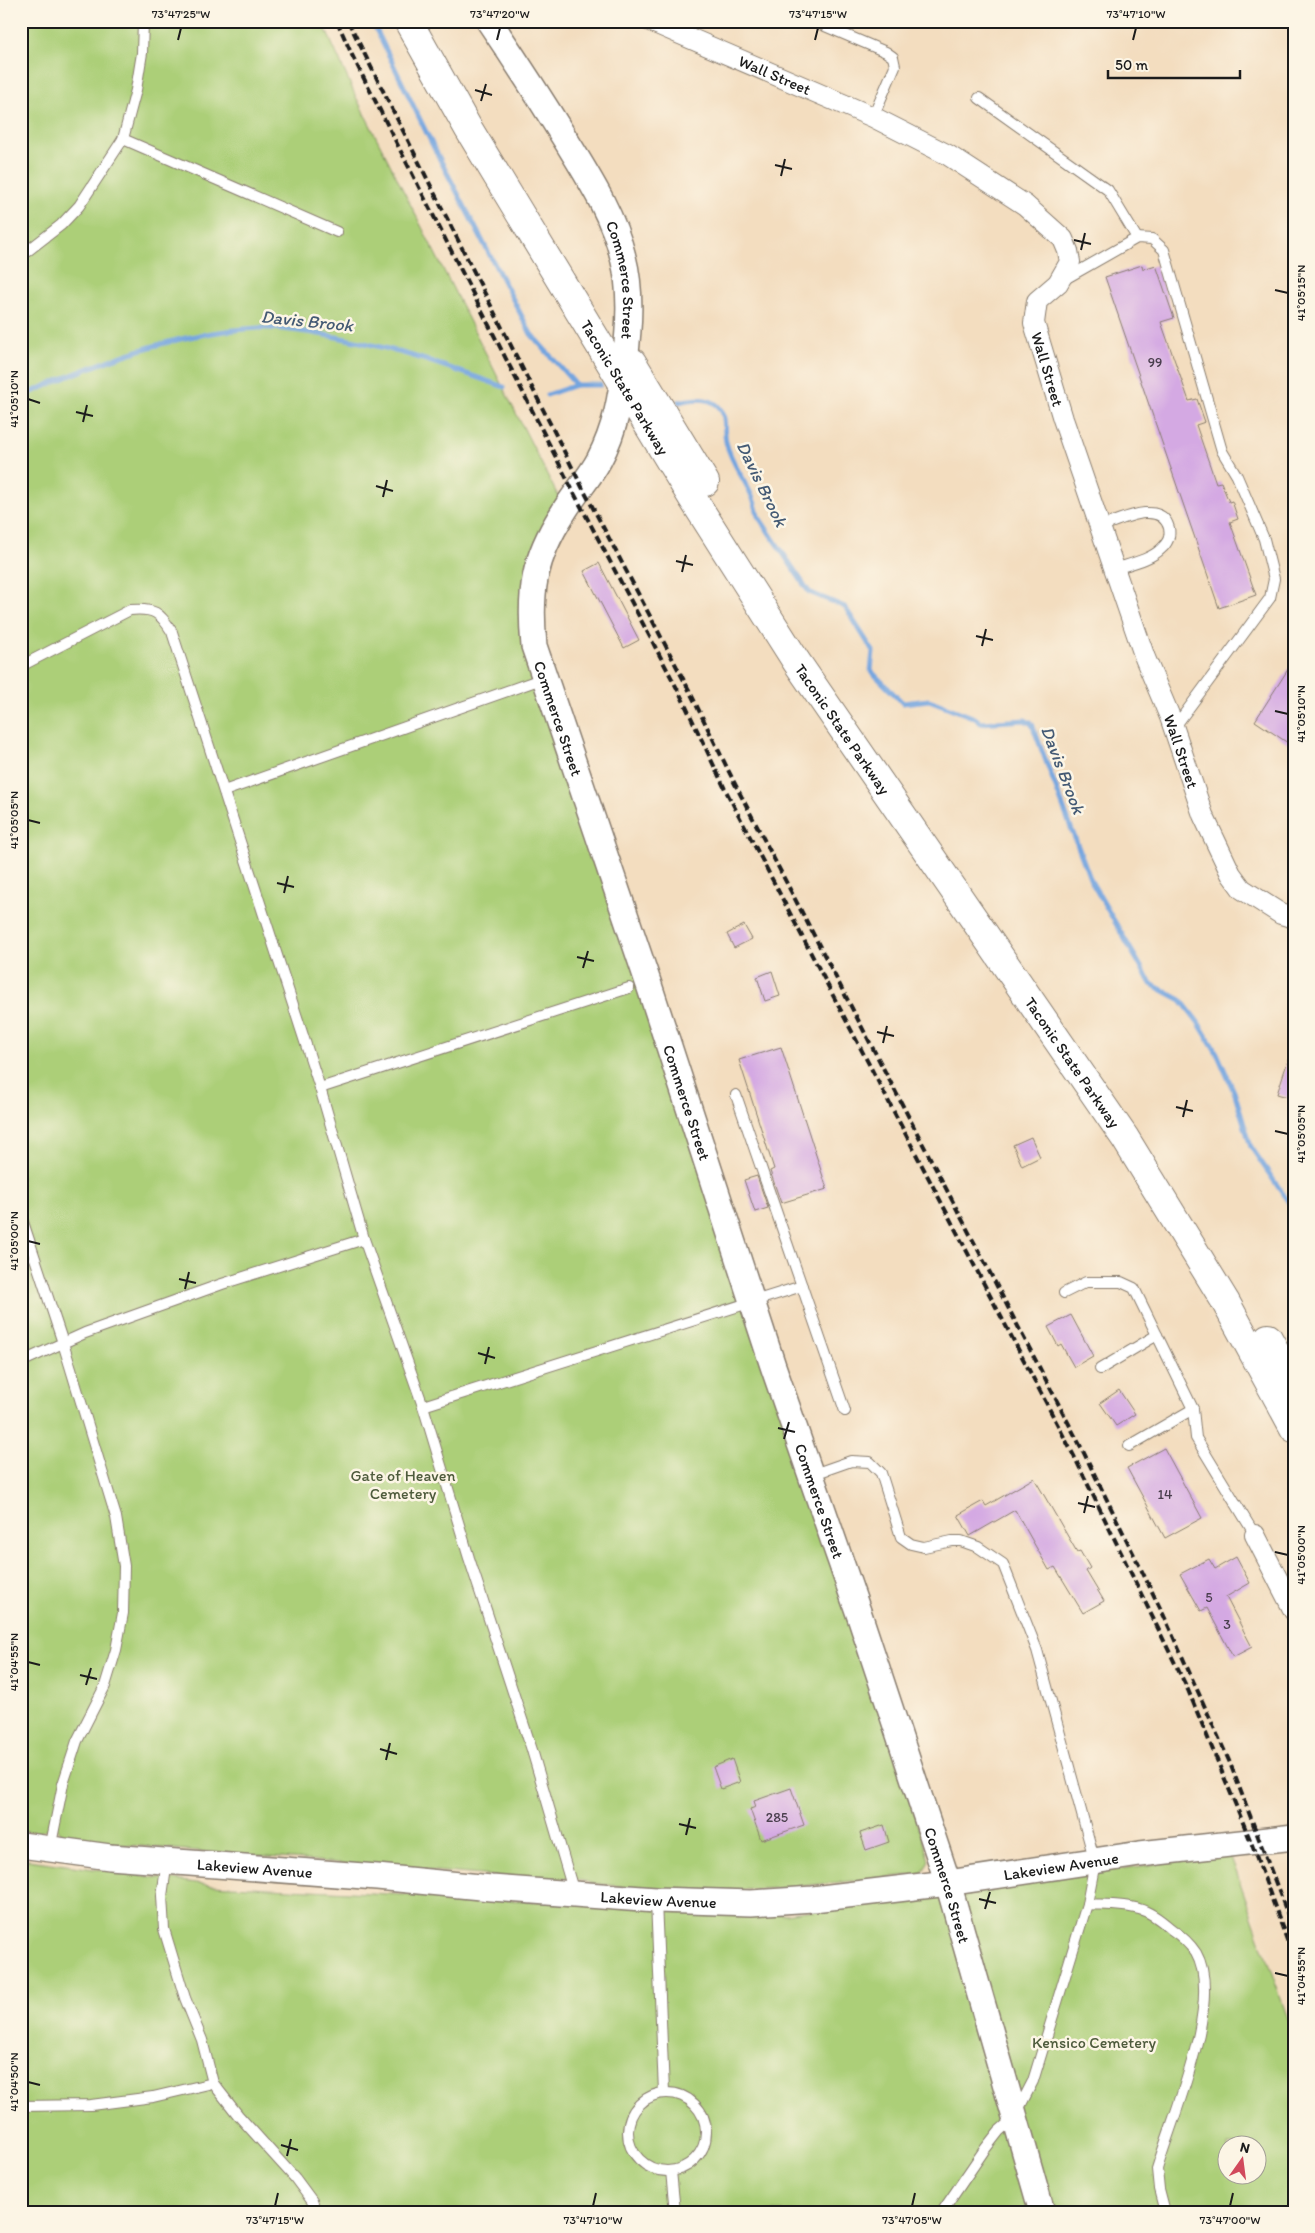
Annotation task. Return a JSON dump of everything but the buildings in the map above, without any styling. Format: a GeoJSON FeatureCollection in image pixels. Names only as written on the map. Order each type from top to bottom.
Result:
{"type":"FeatureCollection","features":[{"type":"Feature","properties":{"kind":"highway","name":"Taconic State Parkway"},"geometry":{"type":"LineString","coordinates":[[408,21],[464,120],[693,499],[796,661],[1115,1123],[1160,1192],[1225,1301],[1294,1428]]}},
{"type":"Feature","properties":{"kind":"highway","name":"Taconic State Parkway"},"geometry":{"type":"LineString","coordinates":[[430,21],[488,126],[807,644],[1171,1175],[1238,1284],[1294,1385]]}},
{"type":"Feature","properties":{"kind":"street","name":"Commerce Street"},"geometry":{"type":"LineString","coordinates":[[489,21],[582,166],[613,226],[623,256],[627,280],[626,352],[617,415],[608,441],[595,467],[556,525],[543,549],[535,575],[531,613],[534,646],[649,984],[754,1302],[773,1366],[948,1883],[1042,2212]]}},
{"type":"Feature","properties":{"kind":"street","name":"Wall Street"},"geometry":{"type":"LineString","coordinates":[[650,21],[874,117],[948,155],[1025,205],[1064,239],[1070,262],[1058,283],[1037,301],[1034,323],[1063,419],[1145,658],[1174,728],[1204,815],[1231,874],[1242,889],[1281,914],[1294,918]]}},
{"type":"Feature","properties":{"kind":"street"},"geometry":{"type":"LineString","coordinates":[[1255,1535],[1294,1611]]}},
{"type":"Feature","properties":{"kind":"street","name":"Lakeview Avenue"},"geometry":{"type":"LineString","coordinates":[[21,1845],[167,1861],[574,1894],[656,1900],[751,1903],[813,1899],[948,1883],[1140,1854],[1294,1837]]}},
{"type":"Feature","properties":{"kind":"lane"},"geometry":{"type":"LineString","coordinates":[[21,256],[62,225],[79,206],[122,139],[139,71],[143,21]]}},
{"type":"Feature","properties":{"kind":"lane"},"geometry":{"type":"LineString","coordinates":[[813,21],[886,52],[893,57],[895,66],[874,117]]}},
{"type":"Feature","properties":{"kind":"lane"},"geometry":{"type":"LineString","coordinates":[[979,98],[1108,190],[1138,238]]}},
{"type":"Feature","properties":{"kind":"lane"},"geometry":{"type":"LineString","coordinates":[[122,139],[337,232]]}},
{"type":"Feature","properties":{"kind":"lane"},"geometry":{"type":"LineString","coordinates":[[1058,283],[1138,238],[1152,239],[1164,250],[1222,451],[1237,476],[1264,539],[1274,579],[1270,598],[1174,728]]}},
{"type":"Feature","properties":{"kind":"lane"},"geometry":{"type":"LineString","coordinates":[[1100,527],[1142,512],[1154,514],[1164,519],[1169,529],[1168,540],[1160,550],[1115,569]]}},
{"type":"Feature","properties":{"kind":"lane"},"geometry":{"type":"LineString","coordinates":[[21,666],[130,610],[146,609],[161,615],[172,632],[320,1088],[364,1239],[423,1406],[469,1558],[532,1750],[574,1894]]}},
{"type":"Feature","properties":{"kind":"lane"},"geometry":{"type":"LineString","coordinates":[[224,790],[544,678]]}},
{"type":"Feature","properties":{"kind":"lane"},"geometry":{"type":"LineString","coordinates":[[320,1088],[629,988]]}},
{"type":"Feature","properties":{"kind":"lane"},"geometry":{"type":"LineString","coordinates":[[736,1095],[845,1411]]}},
{"type":"Feature","properties":{"kind":"lane"},"geometry":{"type":"LineString","coordinates":[[21,1216],[63,1343],[116,1518],[124,1566],[123,1614],[116,1650],[105,1686],[77,1741],[63,1784],[50,1849]]}},
{"type":"Feature","properties":{"kind":"lane"},"geometry":{"type":"LineString","coordinates":[[21,1362],[63,1343],[222,1284],[364,1239]]}},
{"type":"Feature","properties":{"kind":"lane"},"geometry":{"type":"LineString","coordinates":[[1064,1293],[1086,1282],[1121,1282],[1134,1288],[1193,1409],[1196,1438],[1255,1535]]}},
{"type":"Feature","properties":{"kind":"lane"},"geometry":{"type":"LineString","coordinates":[[423,1406],[802,1286]]}},
{"type":"Feature","properties":{"kind":"lane"},"geometry":{"type":"LineString","coordinates":[[1100,1369],[1157,1334]]}},
{"type":"Feature","properties":{"kind":"lane"},"geometry":{"type":"LineString","coordinates":[[1129,1446],[1193,1409]]}},
{"type":"Feature","properties":{"kind":"lane"},"geometry":{"type":"LineString","coordinates":[[811,1475],[851,1461],[870,1462],[882,1473],[901,1537],[911,1544],[924,1546],[961,1541],[978,1548],[1003,1564],[1037,1650],[1095,1862],[1086,1904],[1032,2081],[1014,2118],[999,2131],[985,2149],[942,2212]]}},
{"type":"Feature","properties":{"kind":"lane"},"geometry":{"type":"LineString","coordinates":[[167,1861],[162,1896],[164,1929],[182,1989],[202,2040],[213,2083],[238,2115],[295,2178],[312,2201],[316,2212]]}},
{"type":"Feature","properties":{"kind":"lane"},"geometry":{"type":"LineString","coordinates":[[656,1900],[664,2092]]}},
{"type":"Feature","properties":{"kind":"lane"},"geometry":{"type":"LineString","coordinates":[[1086,1904],[1139,1909],[1158,1918],[1180,1935],[1196,1953],[1203,1975],[1203,2017],[1196,2046],[1157,2169],[1158,2189],[1165,2212]]}},
{"type":"Feature","properties":{"kind":"lane"},"geometry":{"type":"LineString","coordinates":[[21,2106],[91,2105],[153,2097],[213,2083]]}},
{"type":"Feature","properties":{"kind":"lane"},"geometry":{"type":"LineString","coordinates":[[664,2092],[683,2095],[699,2107],[705,2119],[706,2140],[701,2152],[696,2159],[684,2167],[671,2170],[660,2170],[647,2165],[636,2155],[630,2143],[629,2125],[633,2112],[639,2104],[650,2096],[664,2092]]}},
{"type":"Feature","properties":{"kind":"lane"},"geometry":{"type":"LineString","coordinates":[[671,2170],[675,2212]]}},
{"type":"Feature","properties":{"kind":"green space","name":"Gate of Heaven Cemetery"},"geometry":{"type":"Polygon","coordinates":[[[21,21],[322,21],[356,97],[559,498],[521,598],[929,1860],[922,1874],[781,1888],[715,1891],[644,1889],[592,1883],[570,1878],[540,1880],[103,1843],[62,1835],[54,1826],[40,1832],[21,1831],[21,21]]]}},
{"type":"Feature","properties":{"kind":"green space","name":"Kensico Cemetery"},"geometry":{"type":"Polygon","coordinates":[[[1230,1854],[1294,2036],[1294,2212],[21,2212],[21,1859],[211,1885],[784,1914],[1230,1854]]]}},
{"type":"Feature","properties":{"kind":"waterway"},"geometry":{"type":"LineString","coordinates":[[372,21],[433,146],[531,334],[576,385]]}},
{"type":"Feature","properties":{"kind":"waterway","name":"Davis Brook"},"geometry":{"type":"LineString","coordinates":[[21,397],[108,361],[167,342],[228,331],[259,328],[297,331],[367,343],[435,363],[504,387]]}},
{"type":"Feature","properties":{"kind":"waterway","name":"Davis Brook"},"geometry":{"type":"LineString","coordinates":[[547,395],[576,385],[600,385]]}},
{"type":"Feature","properties":{"kind":"waterway","name":"Davis Brook"},"geometry":{"type":"LineString","coordinates":[[679,402],[709,401],[717,405],[723,413],[725,437],[729,452],[752,497],[758,516],[809,592],[845,607],[873,651],[871,671],[903,703],[929,700],[975,718],[981,723],[1025,720],[1032,724],[1091,881],[1151,984],[1181,1000],[1198,1022],[1217,1053],[1235,1094],[1251,1147],[1294,1210]]}},
{"type":"Feature","properties":{"kind":"waterway","name":"Davis Brook"},"geometry":{"type":"LineString","coordinates":[[1294,1471],[1290,1474],[1287,1489],[1294,1520]]}},
{"type":"Feature","properties":{"kind":"railway"},"geometry":{"type":"LineString","coordinates":[[337,21],[352,55],[575,495],[680,694],[725,789],[1074,1456],[1188,1690],[1251,1842],[1294,1959]]}},
{"type":"Feature","properties":{"kind":"railway"},"geometry":{"type":"LineString","coordinates":[[348,21],[582,487],[1083,1451],[1164,1616],[1230,1763],[1294,1931]]}}]}
